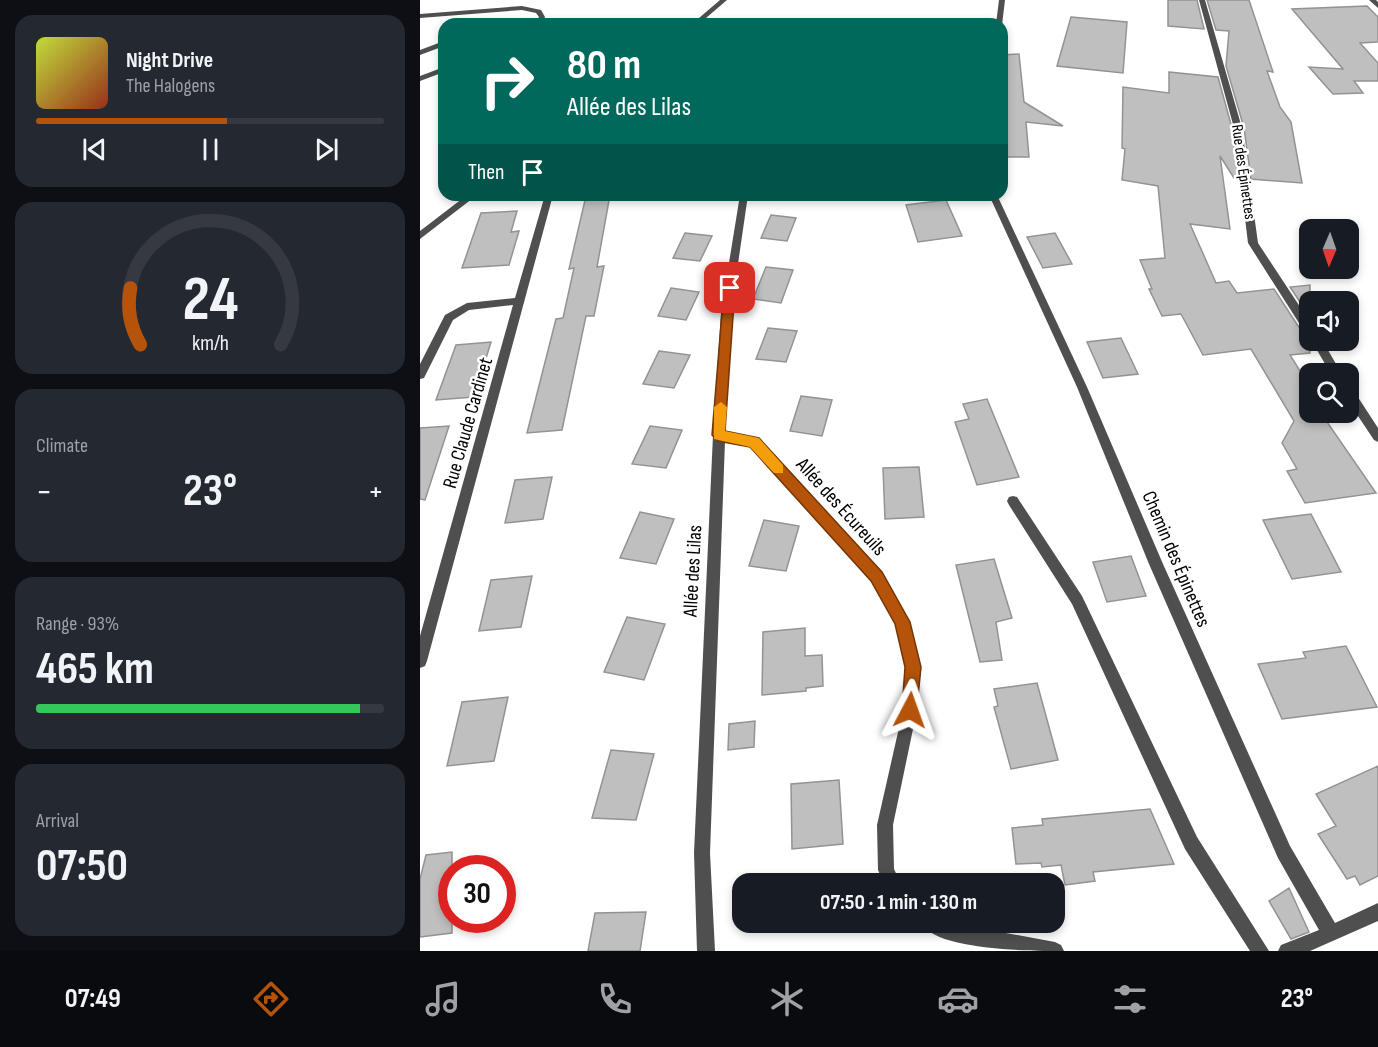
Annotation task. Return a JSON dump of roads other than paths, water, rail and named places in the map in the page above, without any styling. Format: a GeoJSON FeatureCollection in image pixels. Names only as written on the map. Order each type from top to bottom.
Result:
{"type":"FeatureCollection","features":[{"type":"Feature","properties":{"kind":"street"},"geometry":{"type":"LineString","coordinates":[[702,18],[724,0]]}},
{"type":"Feature","properties":{"kind":"street"},"geometry":{"type":"LineString","coordinates":[[1000,18],[1002,0]]}},
{"type":"Feature","properties":{"kind":"street","name":"Rue des Épinettes"},"geometry":{"type":"LineString","coordinates":[[1202,0],[1238,128],[1253,243],[1299,314]]}},
{"type":"Feature","properties":{"kind":"street"},"geometry":{"type":"LineString","coordinates":[[1372,0],[1378,6]]}},
{"type":"Feature","properties":{"kind":"street"},"geometry":{"type":"LineString","coordinates":[[420,16],[505,9],[539,10],[542,18]]}},
{"type":"Feature","properties":{"kind":"street"},"geometry":{"type":"LineString","coordinates":[[420,52],[438,44]]}},
{"type":"Feature","properties":{"kind":"street"},"geometry":{"type":"LineString","coordinates":[[420,79],[438,72]]}},
{"type":"Feature","properties":{"kind":"street"},"geometry":{"type":"LineString","coordinates":[[420,236],[465,201]]}},
{"type":"Feature","properties":{"kind":"street","name":"Rue Claude Cardinet"},"geometry":{"type":"LineString","coordinates":[[420,661],[547,201]]}},
{"type":"Feature","properties":{"kind":"street","name":"Allée des Lilas"},"geometry":{"type":"LineString","coordinates":[[706,951],[702,853],[718,435],[726,312],[743,201]]}},
{"type":"Feature","properties":{"kind":"street","name":"Chemin des Épinettes"},"geometry":{"type":"LineString","coordinates":[[996,201],[1083,387],[1156,564],[1284,852],[1331,934]]}},
{"type":"Feature","properties":{"kind":"street"},"geometry":{"type":"LineString","coordinates":[[420,375],[449,318],[467,307],[521,301]]}},
{"type":"Feature","properties":{"kind":"street"},"geometry":{"type":"LineString","coordinates":[[1359,408],[1378,437]]}},
{"type":"Feature","properties":{"kind":"street","name":"Allée des Écureuils"},"geometry":{"type":"LineString","coordinates":[[718,435],[754,442],[876,577],[902,622],[913,667],[910,710],[885,825],[888,873]]}},
{"type":"Feature","properties":{"kind":"street"},"geometry":{"type":"LineString","coordinates":[[1013,501],[1077,600],[1191,843],[1260,951]]}},
{"type":"Feature","properties":{"kind":"street"},"geometry":{"type":"LineString","coordinates":[[1287,951],[1378,912]]}},
{"type":"Feature","properties":{"kind":"street"},"geometry":{"type":"LineString","coordinates":[[955,933],[1055,951]]}}]}
